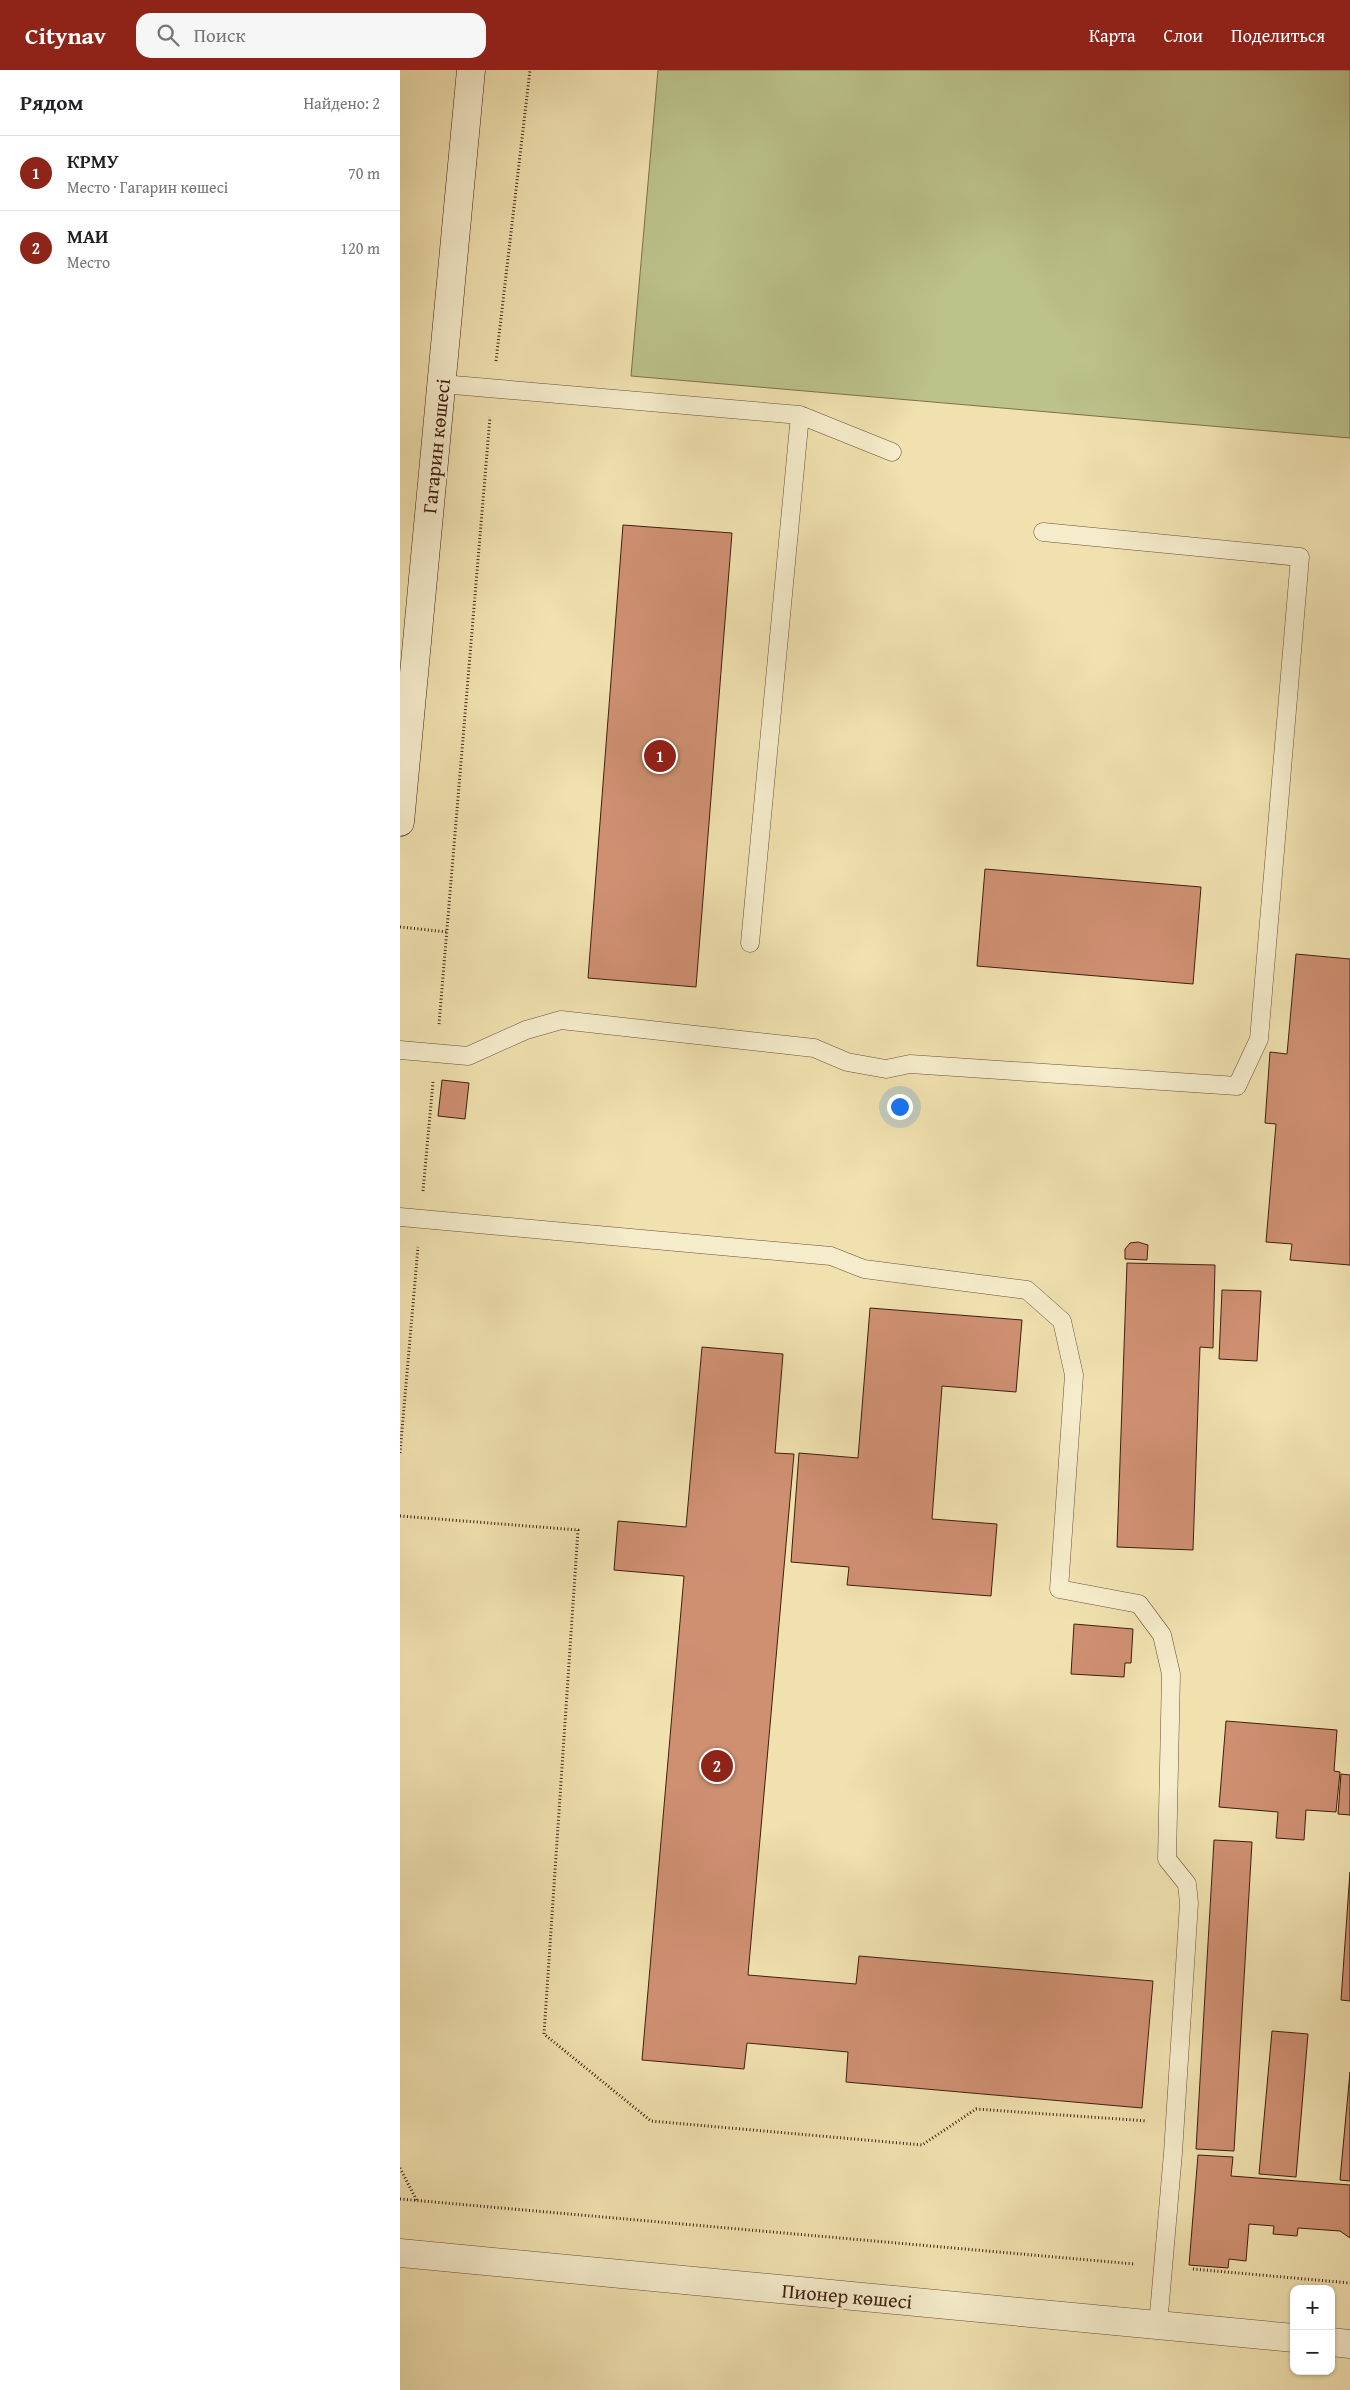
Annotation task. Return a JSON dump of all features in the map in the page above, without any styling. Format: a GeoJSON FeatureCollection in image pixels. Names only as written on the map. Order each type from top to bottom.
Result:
{"type":"FeatureCollection","features":[{"type":"Feature","properties":{"kind":"street","name":"Гагарин көшесі"},"geometry":{"type":"LineString","coordinates":[[400,822],[471,70]]}},
{"type":"Feature","properties":{"kind":"street","name":"Пионер көшесі"},"geometry":{"type":"LineString","coordinates":[[400,2253],[1290,2338]]}},
{"type":"Feature","properties":{"kind":"street"},"geometry":{"type":"LineString","coordinates":[[1335,2342],[1350,2344]]}},
{"type":"Feature","properties":{"kind":"lane"},"geometry":{"type":"LineString","coordinates":[[442,384],[800,415],[892,452]]}},
{"type":"Feature","properties":{"kind":"lane"},"geometry":{"type":"LineString","coordinates":[[750,943],[800,415]]}},
{"type":"Feature","properties":{"kind":"lane"},"geometry":{"type":"LineString","coordinates":[[400,1050],[468,1056],[526,1030],[561,1020],[814,1048],[847,1062],[886,1069],[910,1064],[1237,1086],[1259,1039],[1300,557],[1043,532]]}},
{"type":"Feature","properties":{"kind":"lane"},"geometry":{"type":"LineString","coordinates":[[400,1217],[831,1256],[864,1269],[1027,1290],[1062,1321],[1074,1375],[1059,1589],[1139,1604],[1162,1635],[1171,1674],[1167,1858],[1187,1884],[1189,1903],[1173,2153],[1158,2325]]}},
{"type":"Feature","properties":{"kind":"path"},"geometry":{"type":"LineString","coordinates":[[400,1453],[420,1219],[448,932],[492,388],[530,70]]}},
{"type":"Feature","properties":{"kind":"path"},"geometry":{"type":"LineString","coordinates":[[400,927],[448,932]]}},
{"type":"Feature","properties":{"kind":"path"},"geometry":{"type":"LineString","coordinates":[[400,1516],[578,1530],[544,2034],[651,2122],[922,2145],[976,2109],[1153,2122],[1173,2153]]}},
{"type":"Feature","properties":{"kind":"path"},"geometry":{"type":"LineString","coordinates":[[400,2168],[418,2201]]}},
{"type":"Feature","properties":{"kind":"path"},"geometry":{"type":"LineString","coordinates":[[400,2199],[1350,2284]]}},
{"type":"Feature","properties":{"kind":"green space"},"geometry":{"type":"Polygon","coordinates":[[[658,70],[1350,70],[1350,438],[631,376],[658,70]]]}},
{"type":"Feature","properties":{"kind":"building"},"geometry":{"type":"Polygon","coordinates":[[[623,525],[732,533],[696,987],[588,978],[623,525]]]}},
{"type":"Feature","properties":{"kind":"building"},"geometry":{"type":"Polygon","coordinates":[[[985,869],[1201,887],[1193,984],[977,966],[985,869]]]}},
{"type":"Feature","properties":{"kind":"building"},"geometry":{"type":"Polygon","coordinates":[[[1296,954],[1350,959],[1350,1265],[1290,1260],[1292,1244],[1266,1242],[1276,1124],[1265,1123],[1270,1052],[1287,1054],[1296,954]]]}},
{"type":"Feature","properties":{"kind":"building"},"geometry":{"type":"Polygon","coordinates":[[[442,1080],[469,1083],[465,1119],[438,1116],[442,1080]]]}},
{"type":"Feature","properties":{"kind":"building"},"geometry":{"type":"Polygon","coordinates":[[[1138,1242],[1148,1245],[1147,1260],[1125,1259],[1125,1249],[1130,1243],[1138,1242]]]}},
{"type":"Feature","properties":{"kind":"building"},"geometry":{"type":"Polygon","coordinates":[[[1127,1263],[1215,1265],[1213,1348],[1200,1347],[1193,1550],[1117,1547],[1127,1263]]]}},
{"type":"Feature","properties":{"kind":"building"},"geometry":{"type":"Polygon","coordinates":[[[1222,1290],[1261,1291],[1257,1361],[1219,1359],[1222,1290]]]}},
{"type":"Feature","properties":{"kind":"building"},"geometry":{"type":"Polygon","coordinates":[[[870,1308],[1022,1320],[1016,1392],[942,1386],[932,1519],[997,1524],[991,1596],[847,1585],[849,1567],[791,1562],[799,1453],[858,1458],[870,1308]]]}},
{"type":"Feature","properties":{"kind":"building"},"geometry":{"type":"Polygon","coordinates":[[[702,1347],[783,1354],[775,1453],[794,1454],[748,1975],[856,1984],[859,1956],[1153,1981],[1142,2108],[846,2082],[848,2052],[747,2043],[744,2069],[642,2060],[684,1576],[614,1570],[618,1521],[686,1527],[702,1347]]]}},
{"type":"Feature","properties":{"kind":"building"},"geometry":{"type":"Polygon","coordinates":[[[1074,1624],[1133,1629],[1131,1663],[1125,1663],[1124,1677],[1071,1674],[1074,1624]]]}},
{"type":"Feature","properties":{"kind":"building"},"geometry":{"type":"Polygon","coordinates":[[[1226,1721],[1337,1730],[1334,1771],[1340,1772],[1336,1812],[1306,1810],[1304,1840],[1276,1838],[1278,1812],[1219,1807],[1226,1721]]]}},
{"type":"Feature","properties":{"kind":"building"},"geometry":{"type":"Polygon","coordinates":[[[1341,1774],[1350,1775],[1350,1815],[1338,1814],[1341,1774]]]}},
{"type":"Feature","properties":{"kind":"building"},"geometry":{"type":"Polygon","coordinates":[[[1214,1840],[1252,1842],[1234,2151],[1196,2149],[1214,1840]]]}},
{"type":"Feature","properties":{"kind":"building"},"geometry":{"type":"Polygon","coordinates":[[[1350,1872],[1350,2001],[1341,2000],[1350,1872]]]}},
{"type":"Feature","properties":{"kind":"building"},"geometry":{"type":"Polygon","coordinates":[[[1272,2031],[1308,2034],[1296,2177],[1259,2174],[1272,2031]]]}},
{"type":"Feature","properties":{"kind":"building"},"geometry":{"type":"Polygon","coordinates":[[[1350,2072],[1350,2181],[1340,2180],[1350,2072]]]}},
{"type":"Feature","properties":{"kind":"building"},"geometry":{"type":"Polygon","coordinates":[[[1198,2155],[1233,2157],[1231,2176],[1350,2185],[1350,2238],[1340,2231],[1298,2228],[1297,2236],[1273,2234],[1274,2226],[1249,2224],[1246,2261],[1229,2259],[1228,2268],[1189,2265],[1198,2155]]]}},
{"type":"Feature","properties":{"kind":"place","name":"КРМУ"},"geometry":{"type":"Point","coordinates":[660,756]}},
{"type":"Feature","properties":{"kind":"place","name":"МАИ"},"geometry":{"type":"Point","coordinates":[717,1766]}}]}
